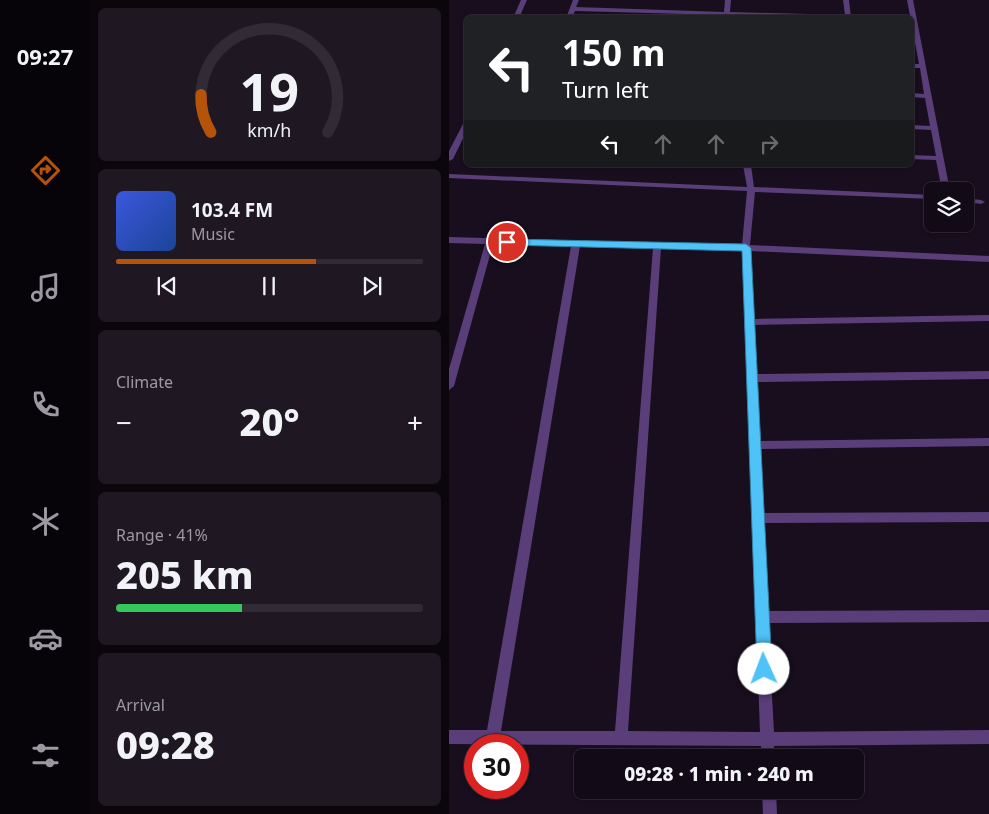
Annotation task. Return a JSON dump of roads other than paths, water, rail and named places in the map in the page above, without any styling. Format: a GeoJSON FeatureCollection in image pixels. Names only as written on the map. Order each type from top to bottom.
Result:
{"type":"FeatureCollection","features":[{"type":"Feature","properties":{"kind":"street"},"geometry":{"type":"LineString","coordinates":[[517,15],[524,0]]}},
{"type":"Feature","properties":{"kind":"street"},"geometry":{"type":"LineString","coordinates":[[570,15],[576,0]]}},
{"type":"Feature","properties":{"kind":"street"},"geometry":{"type":"LineString","coordinates":[[572,9],[727,15],[728,0]]}},
{"type":"Feature","properties":{"kind":"street"},"geometry":{"type":"LineString","coordinates":[[846,0],[848,15]]}},
{"type":"Feature","properties":{"kind":"street"},"geometry":{"type":"LineString","coordinates":[[909,0],[911,15]]}},
{"type":"Feature","properties":{"kind":"street"},"geometry":{"type":"LineString","coordinates":[[915,43],[922,66],[944,182]]}},
{"type":"Feature","properties":{"kind":"street"},"geometry":{"type":"LineString","coordinates":[[914,66],[922,66]]}},
{"type":"Feature","properties":{"kind":"street"},"geometry":{"type":"LineString","coordinates":[[914,95],[928,96]]}},
{"type":"Feature","properties":{"kind":"street"},"geometry":{"type":"LineString","coordinates":[[914,127],[934,128]]}},
{"type":"Feature","properties":{"kind":"street"},"geometry":{"type":"LineString","coordinates":[[449,159],[463,139]]}},
{"type":"Feature","properties":{"kind":"street"},"geometry":{"type":"LineString","coordinates":[[914,157],[939,158]]}},
{"type":"Feature","properties":{"kind":"street"},"geometry":{"type":"LineString","coordinates":[[747,167],[751,190],[746,248],[768,749]]}},
{"type":"Feature","properties":{"kind":"street"},"geometry":{"type":"LineString","coordinates":[[449,176],[924,197]]}},
{"type":"Feature","properties":{"kind":"street"},"geometry":{"type":"LineString","coordinates":[[974,201],[981,202]]}},
{"type":"Feature","properties":{"kind":"street"},"geometry":{"type":"LineString","coordinates":[[449,240],[746,248],[989,259]]}},
{"type":"Feature","properties":{"kind":"street"},"geometry":{"type":"LineString","coordinates":[[449,386],[491,241]]}},
{"type":"Feature","properties":{"kind":"street"},"geometry":{"type":"LineString","coordinates":[[494,734],[576,243]]}},
{"type":"Feature","properties":{"kind":"street"},"geometry":{"type":"LineString","coordinates":[[621,738],[657,245]]}},
{"type":"Feature","properties":{"kind":"street"},"geometry":{"type":"LineString","coordinates":[[749,322],[989,318]]}},
{"type":"Feature","properties":{"kind":"street"},"geometry":{"type":"LineString","coordinates":[[752,378],[989,375]]}},
{"type":"Feature","properties":{"kind":"street"},"geometry":{"type":"LineString","coordinates":[[755,445],[989,442]]}},
{"type":"Feature","properties":{"kind":"street"},"geometry":{"type":"LineString","coordinates":[[758,518],[989,517]]}},
{"type":"Feature","properties":{"kind":"street"},"geometry":{"type":"LineString","coordinates":[[762,617],[989,616]]}},
{"type":"Feature","properties":{"kind":"street"},"geometry":{"type":"LineString","coordinates":[[449,737],[464,737]]}},
{"type":"Feature","properties":{"kind":"street"},"geometry":{"type":"LineString","coordinates":[[529,737],[767,740],[989,737]]}},
{"type":"Feature","properties":{"kind":"street"},"geometry":{"type":"LineString","coordinates":[[769,799],[770,814]]}}]}
